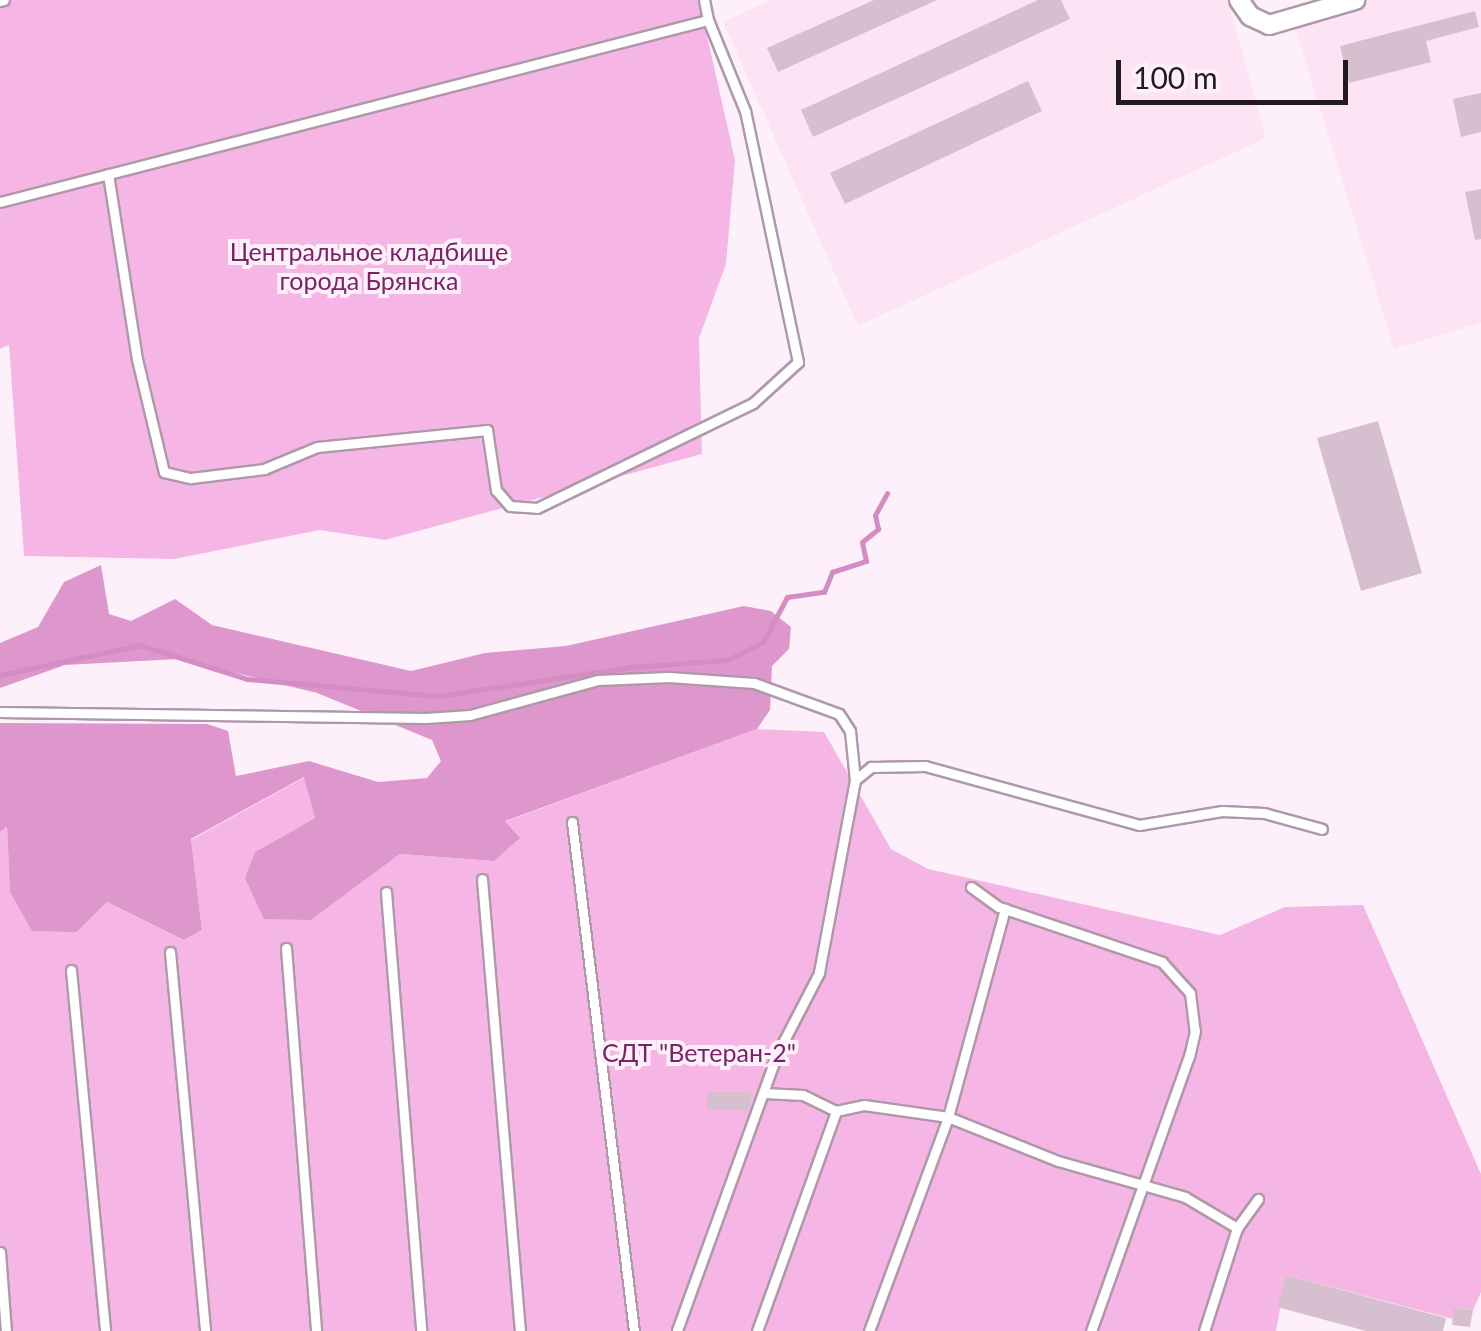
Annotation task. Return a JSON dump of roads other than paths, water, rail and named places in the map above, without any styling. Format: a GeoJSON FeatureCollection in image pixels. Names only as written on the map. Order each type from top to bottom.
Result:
{"type":"FeatureCollection","features":[{"type":"Feature","properties":{"kind":"street"},"geometry":{"type":"LineString","coordinates":[[1239,0],[1250,16],[1269,26],[1355,0]]}},
{"type":"Feature","properties":{"kind":"lane"},"geometry":{"type":"LineString","coordinates":[[108,174],[136,359],[164,472],[192,478],[264,469],[317,447],[487,430],[496,490],[510,506],[537,508],[753,403],[778,387],[798,362],[744,111],[708,20],[704,0]]}},
{"type":"Feature","properties":{"kind":"lane"},"geometry":{"type":"LineString","coordinates":[[0,202],[708,20]]}},
{"type":"Feature","properties":{"kind":"lane"},"geometry":{"type":"LineString","coordinates":[[0,712],[426,718],[470,715],[598,680],[754,683],[839,714],[850,731],[855,780],[820,973],[764,1093],[677,1331]]}},
{"type":"Feature","properties":{"kind":"lane"},"geometry":{"type":"LineString","coordinates":[[855,780],[871,767],[925,766],[1139,825],[1222,811],[1264,813],[1322,829]]}},
{"type":"Feature","properties":{"kind":"lane"},"geometry":{"type":"LineString","coordinates":[[572,822],[634,1331]]}},
{"type":"Feature","properties":{"kind":"lane"},"geometry":{"type":"LineString","coordinates":[[482,879],[520,1331]]}},
{"type":"Feature","properties":{"kind":"lane"},"geometry":{"type":"LineString","coordinates":[[971,887],[1005,909],[1162,962],[1190,993],[1194,1030],[1189,1056],[1091,1331]]}},
{"type":"Feature","properties":{"kind":"lane"},"geometry":{"type":"LineString","coordinates":[[386,892],[421,1331]]}},
{"type":"Feature","properties":{"kind":"lane"},"geometry":{"type":"LineString","coordinates":[[869,1331],[948,1117],[1005,909]]}},
{"type":"Feature","properties":{"kind":"lane"},"geometry":{"type":"LineString","coordinates":[[286,948],[316,1331]]}},
{"type":"Feature","properties":{"kind":"lane"},"geometry":{"type":"LineString","coordinates":[[170,952],[205,1331]]}},
{"type":"Feature","properties":{"kind":"lane"},"geometry":{"type":"LineString","coordinates":[[71,970],[105,1331]]}},
{"type":"Feature","properties":{"kind":"lane"},"geometry":{"type":"LineString","coordinates":[[764,1093],[802,1095],[836,1110],[864,1106],[948,1117],[1143,1188],[1213,1208],[1237,1228]]}},
{"type":"Feature","properties":{"kind":"lane"},"geometry":{"type":"LineString","coordinates":[[757,1331],[836,1110]]}},
{"type":"Feature","properties":{"kind":"lane"},"geometry":{"type":"LineString","coordinates":[[1204,1331],[1237,1228],[1258,1200]]}},
{"type":"Feature","properties":{"kind":"lane"},"geometry":{"type":"LineString","coordinates":[[0,1252],[6,1331]]}},
{"type":"Feature","properties":{"kind":"waterway"},"geometry":{"type":"LineString","coordinates":[[0,675],[140,645],[247,679],[439,696],[631,667],[727,660],[763,642],[787,597],[824,592],[832,572],[866,561],[862,542],[878,529],[875,515],[887,493]]}},
{"type":"Feature","properties":{"kind":"park label","name":"Центральное кладбище города Брянска"},"geometry":{"type":"Point","coordinates":[369,266]}},
{"type":"Feature","properties":{"kind":"park label","name":"СДТ \"Ветеран-2\""},"geometry":{"type":"Point","coordinates":[699,1052]}}]}
